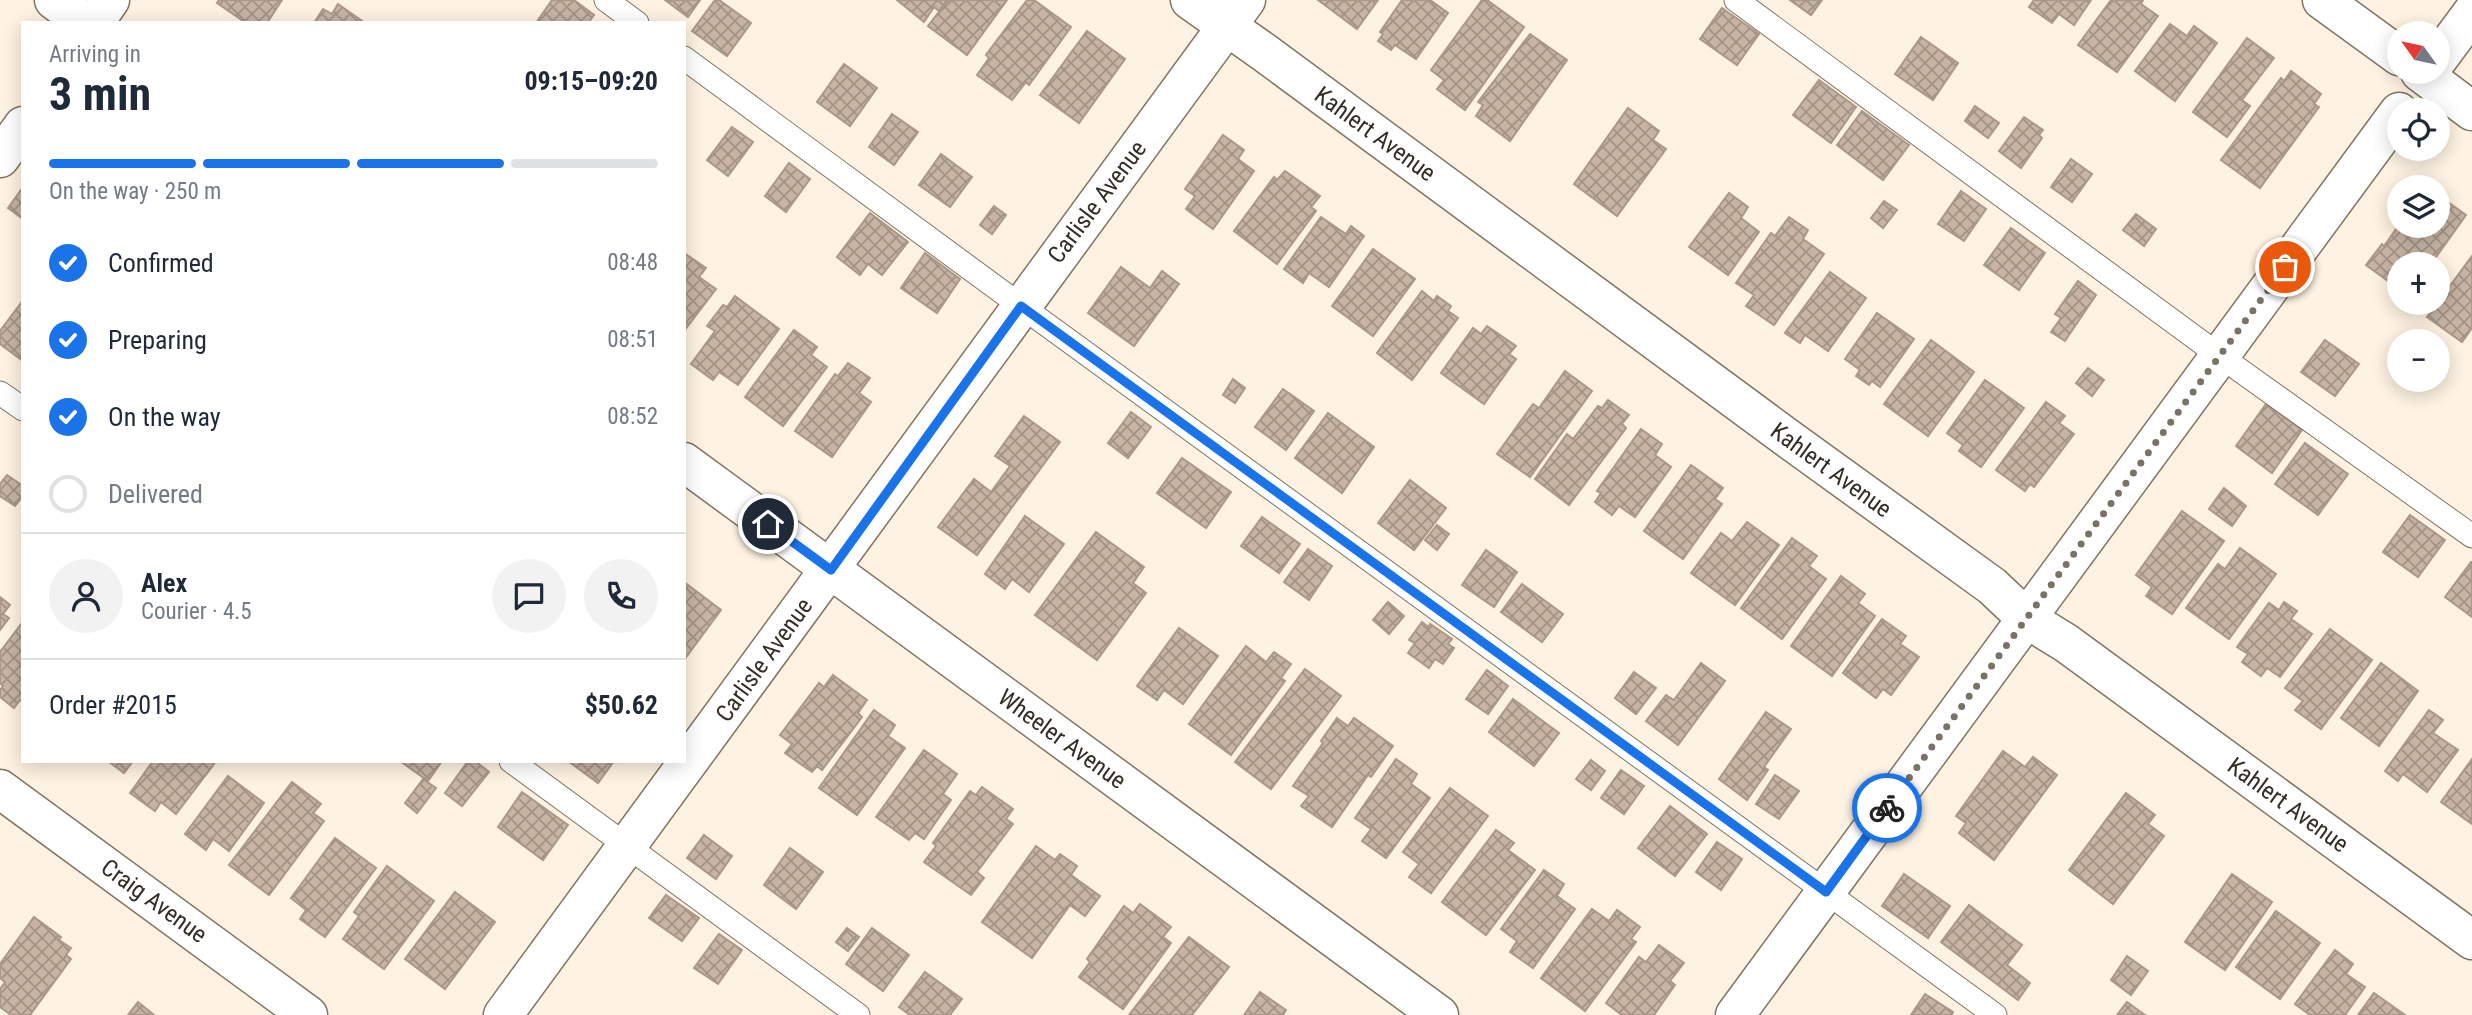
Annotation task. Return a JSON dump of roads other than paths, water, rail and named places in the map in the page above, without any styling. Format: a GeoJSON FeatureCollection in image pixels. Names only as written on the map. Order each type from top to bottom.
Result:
{"type":"FeatureCollection","features":[{"type":"Feature","properties":{"kind":"street"},"geometry":{"type":"LineString","coordinates":[[54,0],[82,21]]}},
{"type":"Feature","properties":{"kind":"street"},"geometry":{"type":"LineString","coordinates":[[95,21],[110,0]]}},
{"type":"Feature","properties":{"kind":"street","name":"Kahlert Avenue"},"geometry":{"type":"LineString","coordinates":[[1190,0],[1237,13],[1992,586],[2026,619],[2066,643],[2472,940]]}},
{"type":"Feature","properties":{"kind":"street"},"geometry":{"type":"LineString","coordinates":[[2322,0],[2387,44]]}},
{"type":"Feature","properties":{"kind":"street","name":"Carlisle Avenue"},"geometry":{"type":"LineString","coordinates":[[503,1015],[1237,13]]}},
{"type":"Feature","properties":{"kind":"street"},"geometry":{"type":"LineString","coordinates":[[2450,37],[2472,13]]}},
{"type":"Feature","properties":{"kind":"street"},"geometry":{"type":"LineString","coordinates":[[2441,84],[2472,111]]}},
{"type":"Feature","properties":{"kind":"street"},"geometry":{"type":"LineString","coordinates":[[0,158],[21,128]]}},
{"type":"Feature","properties":{"kind":"street"},"geometry":{"type":"LineString","coordinates":[[1735,1015],[2387,129]]}},
{"type":"Feature","properties":{"kind":"street","name":"Wheeler Avenue"},"geometry":{"type":"LineString","coordinates":[[686,463],[1439,1015]]}},
{"type":"Feature","properties":{"kind":"street","name":"Craig Avenue"},"geometry":{"type":"LineString","coordinates":[[0,789],[308,1015]]}},
{"type":"Feature","properties":{"kind":"lane"},"geometry":{"type":"LineString","coordinates":[[606,0],[634,21]]}},
{"type":"Feature","properties":{"kind":"lane"},"geometry":{"type":"LineString","coordinates":[[1736,0],[2220,356],[2472,536]]}},
{"type":"Feature","properties":{"kind":"lane"},"geometry":{"type":"LineString","coordinates":[[686,59],[1995,1015]]}},
{"type":"Feature","properties":{"kind":"lane"},"geometry":{"type":"LineString","coordinates":[[0,393],[21,408]]}},
{"type":"Feature","properties":{"kind":"lane"},"geometry":{"type":"LineString","coordinates":[[513,763],[859,1015]]}}]}
